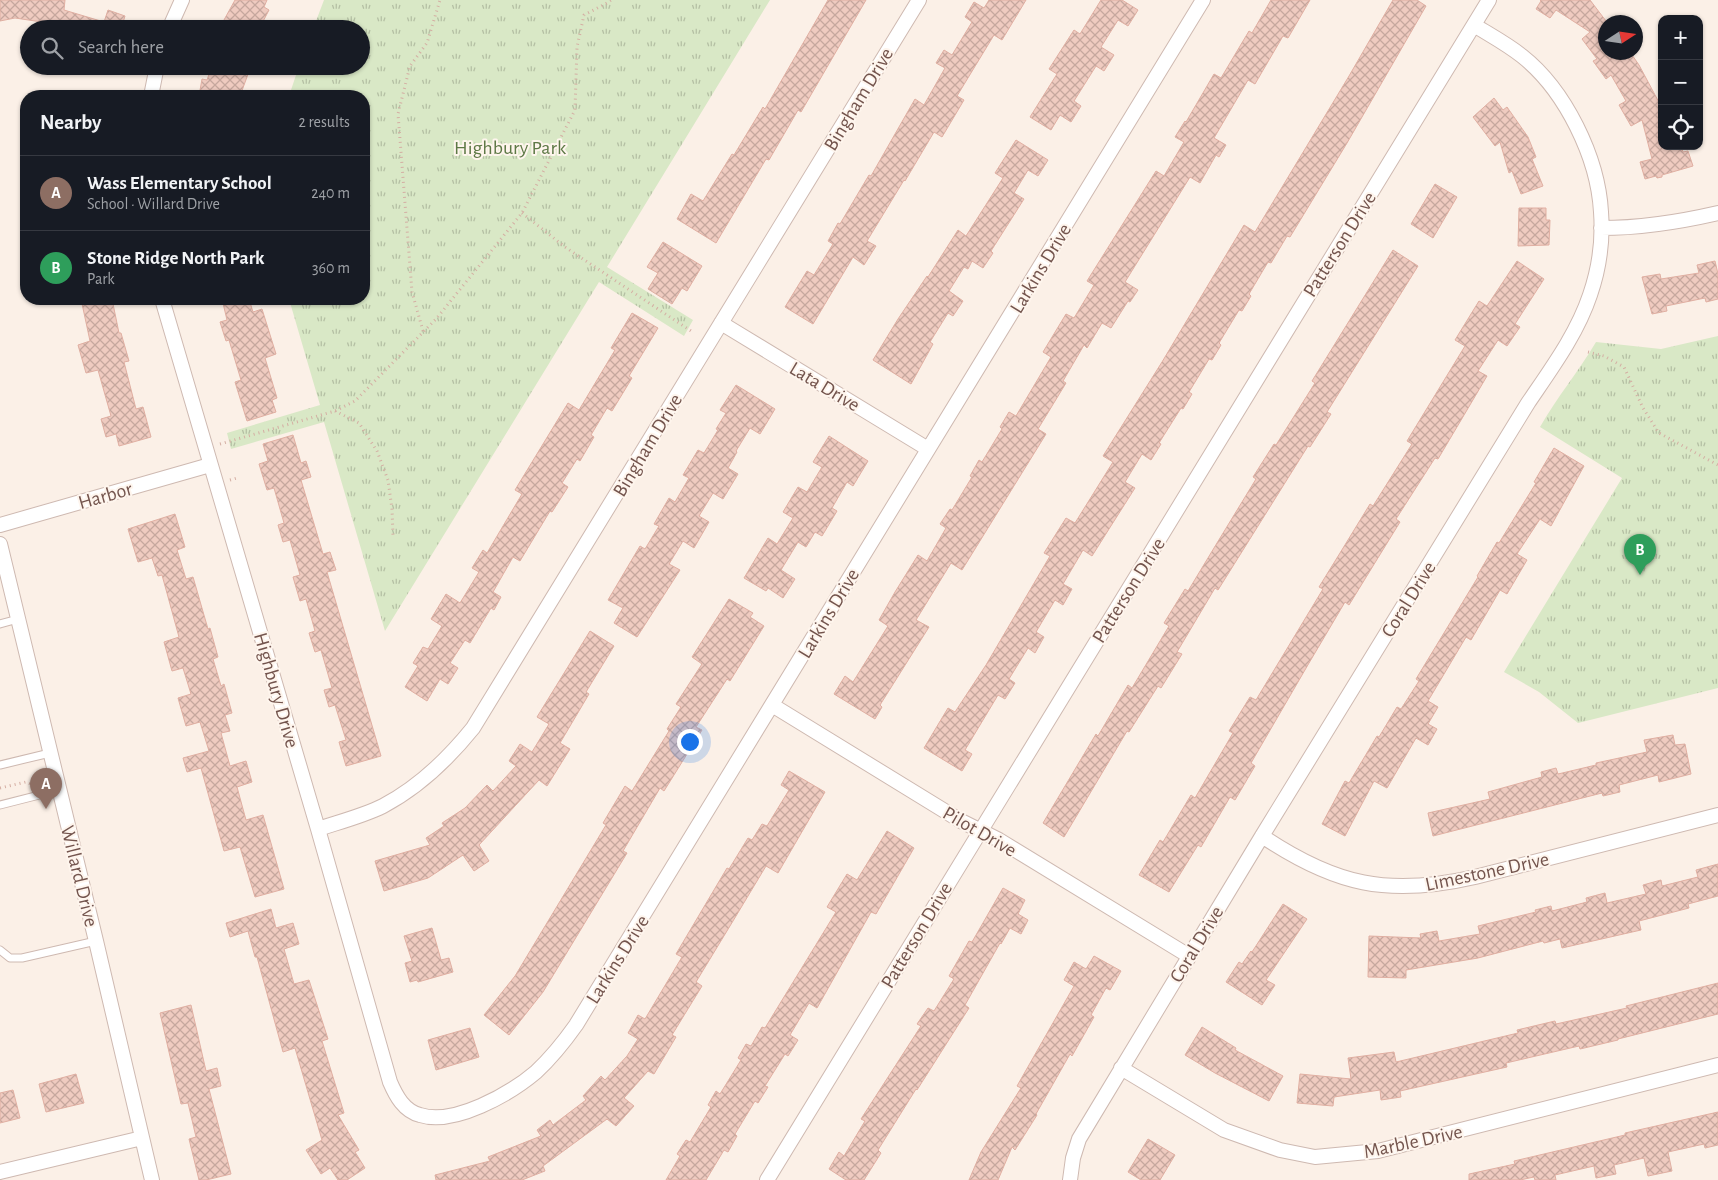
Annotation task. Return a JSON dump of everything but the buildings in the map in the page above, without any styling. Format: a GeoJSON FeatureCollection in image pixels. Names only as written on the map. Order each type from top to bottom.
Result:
{"type":"FeatureCollection","features":[{"type":"Feature","properties":{"kind":"street"},"geometry":{"type":"LineString","coordinates":[[173,20],[182,0]]}},
{"type":"Feature","properties":{"kind":"street","name":"Bingham Drive"},"geometry":{"type":"LineString","coordinates":[[318,829],[383,806],[421,781],[441,765],[473,728],[919,0]]}},
{"type":"Feature","properties":{"kind":"street","name":"Larkins Drive"},"geometry":{"type":"LineString","coordinates":[[390,1082],[398,1099],[411,1111],[419,1115],[437,1118],[458,1114],[518,1086],[535,1072],[564,1042],[1204,0]]}},
{"type":"Feature","properties":{"kind":"street","name":"Patterson Drive"},"geometry":{"type":"LineString","coordinates":[[767,1180],[1489,0]]}},
{"type":"Feature","properties":{"kind":"street","name":"Coral Drive"},"geometry":{"type":"LineString","coordinates":[[1070,1180],[1073,1158],[1079,1139],[1120,1068],[1523,412],[1569,342],[1591,294],[1598,262],[1601,228],[1600,198],[1587,150],[1568,111],[1555,92],[1523,56],[1474,25]]}},
{"type":"Feature","properties":{"kind":"street"},"geometry":{"type":"LineString","coordinates":[[151,90],[155,75]]}},
{"type":"Feature","properties":{"kind":"street"},"geometry":{"type":"LineString","coordinates":[[1601,228],[1629,228],[1675,222],[1718,213]]}},
{"type":"Feature","properties":{"kind":"street","name":"Highbury Drive"},"geometry":{"type":"LineString","coordinates":[[164,305],[318,829],[390,1082]]}},
{"type":"Feature","properties":{"kind":"street","name":"Lata Drive"},"geometry":{"type":"LineString","coordinates":[[721,323],[928,449]]}},
{"type":"Feature","properties":{"kind":"street","name":"Harbor"},"geometry":{"type":"LineString","coordinates":[[0,525],[210,465]]}},
{"type":"Feature","properties":{"kind":"street","name":"Willard Drive"},"geometry":{"type":"LineString","coordinates":[[0,544],[3,572],[18,619],[152,1180]]}},
{"type":"Feature","properties":{"kind":"street","name":"Pilot Drive"},"geometry":{"type":"LineString","coordinates":[[772,705],[961,821],[999,840],[1189,956]]}},
{"type":"Feature","properties":{"kind":"street","name":"Limestone Drive"},"geometry":{"type":"LineString","coordinates":[[1262,836],[1300,860],[1342,878],[1394,886],[1418,886],[1436,885],[1468,878],[1718,815]]}},
{"type":"Feature","properties":{"kind":"street","name":"Marble Drive"},"geometry":{"type":"LineString","coordinates":[[1120,1068],[1224,1130],[1280,1150],[1315,1157],[1347,1155],[1386,1149],[1718,1065]]}},
{"type":"Feature","properties":{"kind":"street"},"geometry":{"type":"LineString","coordinates":[[0,1172],[142,1138]]}},
{"type":"Feature","properties":{"kind":"lane"},"geometry":{"type":"LineString","coordinates":[[0,624],[18,619]]}},
{"type":"Feature","properties":{"kind":"lane"},"geometry":{"type":"LineString","coordinates":[[0,765],[50,753]]}},
{"type":"Feature","properties":{"kind":"lane"},"geometry":{"type":"LineString","coordinates":[[0,805],[59,790]]}},
{"type":"Feature","properties":{"kind":"lane"},"geometry":{"type":"LineString","coordinates":[[0,950],[10,958],[22,958],[96,941]]}},
{"type":"Feature","properties":{"kind":"path"},"geometry":{"type":"LineString","coordinates":[[423,331],[412,292],[398,114],[410,66],[427,43],[440,0]]}},
{"type":"Feature","properties":{"kind":"path"},"geometry":{"type":"LineString","coordinates":[[217,445],[335,411],[355,401],[436,319],[522,214],[575,110],[577,47],[584,15],[608,4],[611,0]]}},
{"type":"Feature","properties":{"kind":"path"},"geometry":{"type":"LineString","coordinates":[[522,214],[572,252],[691,330]]}},
{"type":"Feature","properties":{"kind":"path"},"geometry":{"type":"LineString","coordinates":[[1588,352],[1604,356],[1624,367],[1643,408],[1659,433],[1718,465]]}},
{"type":"Feature","properties":{"kind":"path"},"geometry":{"type":"LineString","coordinates":[[335,411],[360,423],[378,451],[388,480],[393,535]]}},
{"type":"Feature","properties":{"kind":"path"},"geometry":{"type":"LineString","coordinates":[[0,788],[26,782],[37,787]]}},
{"type":"Feature","properties":{"kind":"green space","name":"Highbury Park"},"geometry":{"type":"Polygon","coordinates":[[[324,0],[770,0],[607,267],[693,320],[684,336],[599,282],[385,631],[324,422],[231,449],[227,433],[320,405],[291,305],[370,305],[370,90],[291,90],[296,75],[370,75],[370,20],[316,20],[324,0]]]}},
{"type":"Feature","properties":{"kind":"green space"},"geometry":{"type":"Polygon","coordinates":[[[1718,336],[1718,688],[1578,723],[1539,692],[1504,672],[1622,478],[1540,427],[1596,342],[1661,349],[1718,336]]]}},
{"type":"Feature","properties":{"kind":"place","name":"Stone Ridge North Park"},"geometry":{"type":"Point","coordinates":[1640,575]}},
{"type":"Feature","properties":{"kind":"place","name":"Wass Elementary School"},"geometry":{"type":"Point","coordinates":[46,809]}}]}
